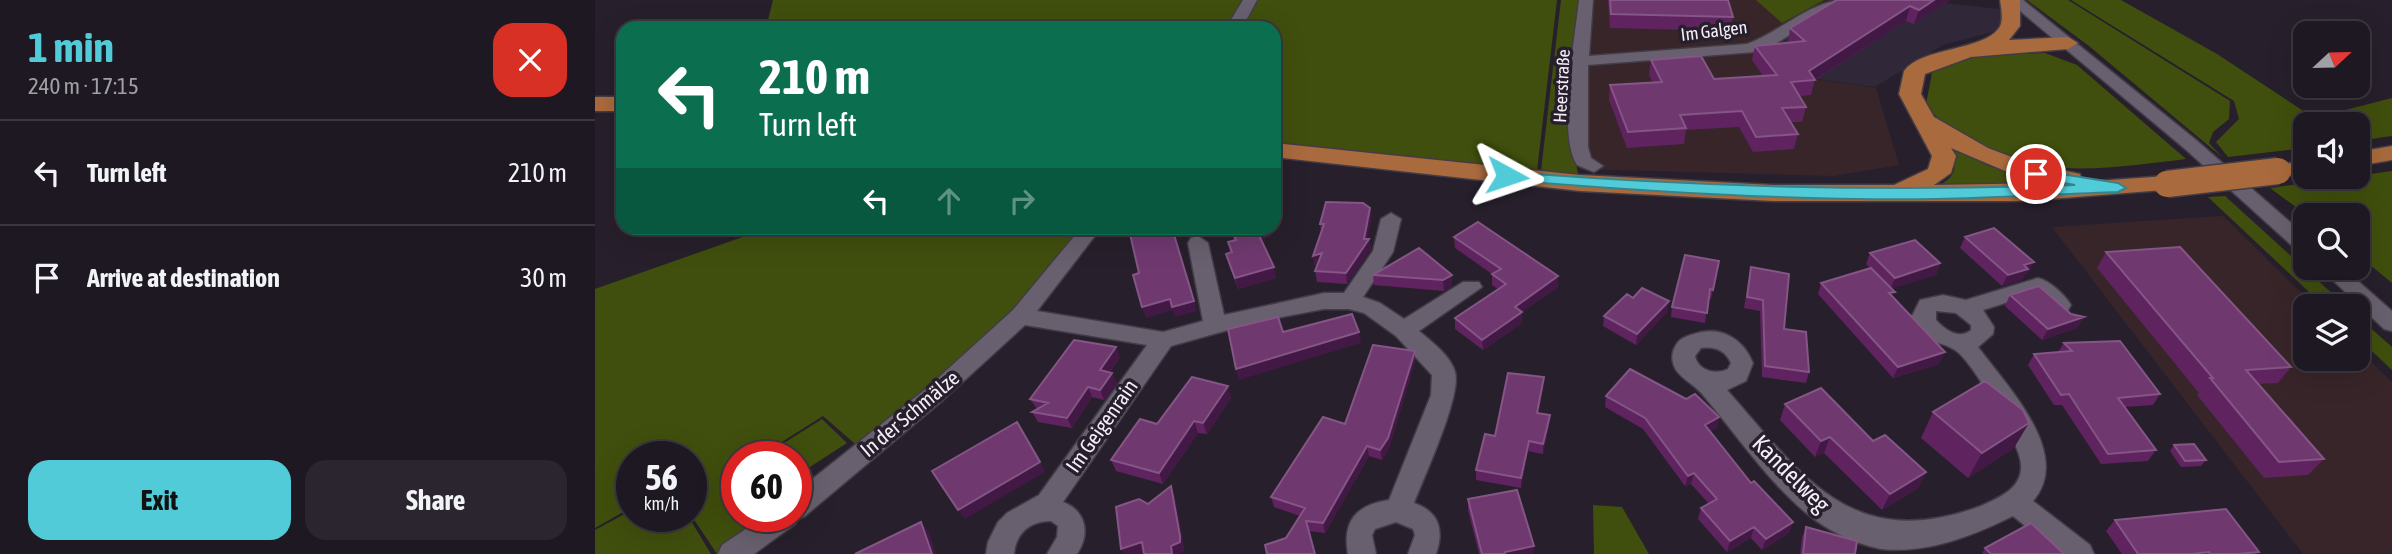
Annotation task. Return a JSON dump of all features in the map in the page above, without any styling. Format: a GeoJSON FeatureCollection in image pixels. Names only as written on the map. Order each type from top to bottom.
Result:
{"type":"FeatureCollection","features":[{"type":"Feature","properties":{"kind":"main road"},"geometry":{"type":"LineString","coordinates":[[1980,47],[2009,32],[2013,24],[2012,0]]}},
{"type":"Feature","properties":{"kind":"main road"},"geometry":{"type":"LineString","coordinates":[[1893,194],[1939,173],[1944,156],[1910,94],[1915,71],[1943,56],[1980,47],[2069,43]]}},
{"type":"Feature","properties":{"kind":"main road"},"geometry":{"type":"LineString","coordinates":[[595,104],[616,104]]}},
{"type":"Feature","properties":{"kind":"main road"},"geometry":{"type":"LineString","coordinates":[[1924,119],[1957,143],[2007,167],[2118,188]]}},
{"type":"Feature","properties":{"kind":"main road"},"geometry":{"type":"LineString","coordinates":[[1281,151],[1507,176],[1587,174],[1773,193],[2026,193],[2167,184],[2293,169]]}},
{"type":"Feature","properties":{"kind":"main road"},"geometry":{"type":"LineString","coordinates":[[2370,157],[2392,153]]}},
{"type":"Feature","properties":{"kind":"street"},"geometry":{"type":"LineString","coordinates":[[1238,21],[1250,0]]}},
{"type":"Feature","properties":{"kind":"street","name":"Heerstraße"},"geometry":{"type":"LineString","coordinates":[[1586,0],[1580,153],[1587,174]]}},
{"type":"Feature","properties":{"kind":"street","name":"Im Galgen"},"geometry":{"type":"LineString","coordinates":[[1582,61],[1749,49],[1770,41],[1839,0]]}},
{"type":"Feature","properties":{"kind":"street"},"geometry":{"type":"LineString","coordinates":[[2012,0],[2069,43],[2190,144],[2293,235]]}},
{"type":"Feature","properties":{"kind":"street"},"geometry":{"type":"LineString","coordinates":[[1350,301],[1383,252],[1391,219]]}},
{"type":"Feature","properties":{"kind":"street","name":"In der Schmälze"},"geometry":{"type":"LineString","coordinates":[[812,495],[935,394],[1021,316],[1085,235]]}},
{"type":"Feature","properties":{"kind":"street"},"geometry":{"type":"LineString","coordinates":[[1198,243],[1215,326]]}},
{"type":"Feature","properties":{"kind":"street"},"geometry":{"type":"LineString","coordinates":[[2344,280],[2392,323]]}},
{"type":"Feature","properties":{"kind":"street"},"geometry":{"type":"LineString","coordinates":[[1965,308],[2038,285],[2074,317]]}},
{"type":"Feature","properties":{"kind":"street"},"geometry":{"type":"LineString","coordinates":[[1404,330],[1471,287]]}},
{"type":"Feature","properties":{"kind":"street"},"geometry":{"type":"LineString","coordinates":[[1021,316],[1163,340],[1324,301],[1350,301],[1372,308],[1404,330],[1428,352],[1444,373],[1443,395],[1399,509]]}},
{"type":"Feature","properties":{"kind":"street"},"geometry":{"type":"LineString","coordinates":[[1936,303],[1965,308],[1974,313],[1983,327],[1978,338],[1963,342],[1935,334],[1924,322],[1923,316],[1928,306],[1936,303]]}},
{"type":"Feature","properties":{"kind":"street","name":"Im Geigenrain"},"geometry":{"type":"LineString","coordinates":[[1000,554],[1006,531],[1015,522],[1048,503],[1163,340]]}},
{"type":"Feature","properties":{"kind":"street"},"geometry":{"type":"LineString","coordinates":[[1963,342],[2019,419],[2032,451],[2032,481],[2015,502],[2080,554]]}},
{"type":"Feature","properties":{"kind":"street","name":"Kandelweg"},"geometry":{"type":"LineString","coordinates":[[1704,380],[1780,470],[1821,509],[1858,531],[1907,541],[1940,538],[2015,502]]}},
{"type":"Feature","properties":{"kind":"street"},"geometry":{"type":"LineString","coordinates":[[1362,554],[1358,541],[1367,521],[1387,510],[1399,509],[1417,516],[1424,523],[1428,541],[1422,554]]}},
{"type":"Feature","properties":{"kind":"street"},"geometry":{"type":"LineString","coordinates":[[1039,510],[1059,511],[1071,522],[1071,540],[1061,554]]}},
{"type":"Feature","properties":{"kind":"street"},"geometry":{"type":"LineString","coordinates":[[732,554],[763,532]]}},
{"type":"Feature","properties":{"kind":"shaded area"},"geometry":{"type":"Polygon","coordinates":[[[1588,0],[1837,0],[1768,38],[1779,74],[1876,88],[1899,165],[1834,176],[1581,169],[1588,0]]]}},
{"type":"Feature","properties":{"kind":"shaded area"},"geometry":{"type":"Polygon","coordinates":[[[1916,0],[1999,9],[2002,19],[1996,31],[1943,45],[1875,87],[1780,74],[1768,40],[1916,0]]]}},
{"type":"Feature","properties":{"kind":"shaded area"},"geometry":{"type":"Polygon","coordinates":[[[2223,216],[2303,294],[2293,294],[2293,371],[2370,371],[2370,361],[2392,382],[2392,554],[2303,554],[2052,227],[2223,216]]]}},
{"type":"Feature","properties":{"kind":"green space"},"geometry":{"type":"Polygon","coordinates":[[[773,0],[1248,0],[1236,21],[768,21],[773,0]]]}},
{"type":"Feature","properties":{"kind":"green space"},"geometry":{"type":"Polygon","coordinates":[[[1252,0],[1557,0],[1536,179],[1281,154],[1281,21],[1240,21],[1252,0]]]}},
{"type":"Feature","properties":{"kind":"green space"},"geometry":{"type":"Polygon","coordinates":[[[1561,0],[1582,0],[1575,159],[1580,183],[1540,179],[1561,0]]]}},
{"type":"Feature","properties":{"kind":"green space"},"geometry":{"type":"Polygon","coordinates":[[[1756,0],[1824,0],[1782,23],[1756,0]]]}},
{"type":"Feature","properties":{"kind":"green space"},"geometry":{"type":"Polygon","coordinates":[[[2027,0],[2068,0],[2230,101],[2229,119],[2213,132],[2209,143],[2222,157],[2089,46],[2027,0]]]}},
{"type":"Feature","properties":{"kind":"green space"},"geometry":{"type":"Polygon","coordinates":[[[2071,0],[2121,0],[2217,54],[2305,112],[2293,112],[2293,149],[2228,157],[2216,142],[2239,119],[2234,101],[2071,0]]]}},
{"type":"Feature","properties":{"kind":"green space"},"geometry":{"type":"Polygon","coordinates":[[[2045,53],[2077,65],[2186,159],[2103,168],[2049,167],[2023,162],[1997,154],[1957,133],[1941,121],[1926,104],[1932,73],[1945,66],[1987,56],[2045,53]]]}},
{"type":"Feature","properties":{"kind":"green space"},"geometry":{"type":"Polygon","coordinates":[[[2392,98],[2392,136],[2370,139],[2370,112],[2337,112],[2392,98]]]}},
{"type":"Feature","properties":{"kind":"green space"},"geometry":{"type":"Polygon","coordinates":[[[1945,143],[1989,166],[2048,183],[1935,188],[1953,174],[1954,164],[1945,143]]]}},
{"type":"Feature","properties":{"kind":"green space"},"geometry":{"type":"Polygon","coordinates":[[[2392,171],[2392,283],[2370,265],[2370,203],[2293,205],[2270,188],[2293,185],[2293,189],[2370,189],[2370,174],[2392,171]]]}},
{"type":"Feature","properties":{"kind":"green space"},"geometry":{"type":"Polygon","coordinates":[[[2225,196],[2293,258],[2293,277],[2208,197],[2225,196]]]}},
{"type":"Feature","properties":{"kind":"green space"},"geometry":{"type":"Polygon","coordinates":[[[748,235],[1082,235],[1014,317],[861,449],[823,416],[783,441],[721,441],[721,532],[759,532],[726,554],[717,554],[702,532],[707,532],[707,441],[616,441],[616,516],[595,528],[595,289],[748,235]]]}},
{"type":"Feature","properties":{"kind":"green space"},"geometry":{"type":"Polygon","coordinates":[[[2296,280],[2317,280],[2333,294],[2311,294],[2296,280]]]}},
{"type":"Feature","properties":{"kind":"green space"},"geometry":{"type":"Polygon","coordinates":[[[2370,328],[2392,347],[2392,370],[2370,349],[2370,328]]]}},
{"type":"Feature","properties":{"kind":"green space"},"geometry":{"type":"Polygon","coordinates":[[[822,419],[847,443],[812,466],[812,441],[787,441],[822,419]]]}},
{"type":"Feature","properties":{"kind":"green space"},"geometry":{"type":"Polygon","coordinates":[[[1593,505],[1622,507],[1649,554],[1594,554],[1593,505]]]}},
{"type":"Feature","properties":{"kind":"green space"},"geometry":{"type":"Polygon","coordinates":[[[616,519],[616,532],[698,532],[711,554],[595,554],[595,530],[616,519]]]}},
{"type":"Feature","properties":{"kind":"building"},"geometry":{"type":"Polygon","coordinates":[[[1610,0],[1728,0],[1733,17],[1611,14],[1610,0]]]}},
{"type":"Feature","properties":{"kind":"building"},"geometry":{"type":"Polygon","coordinates":[[[1837,0],[1934,0],[1919,10],[1910,6],[1809,71],[1815,80],[1791,82],[1806,107],[1782,108],[1798,134],[1756,137],[1742,111],[1680,115],[1686,128],[1628,132],[1610,85],[1662,82],[1651,60],[1701,56],[1714,79],[1777,75],[1755,46],[1805,41],[1790,28],[1837,0]]]}},
{"type":"Feature","properties":{"kind":"building"},"geometry":{"type":"Polygon","coordinates":[[[1326,202],[1363,203],[1370,208],[1364,239],[1369,239],[1346,273],[1315,271],[1322,253],[1313,256],[1324,224],[1320,224],[1326,202]]]}},
{"type":"Feature","properties":{"kind":"building"},"geometry":{"type":"Polygon","coordinates":[[[1478,222],[1558,276],[1515,307],[1522,312],[1482,340],[1455,318],[1506,284],[1492,274],[1501,269],[1454,237],[1478,222]]]}},
{"type":"Feature","properties":{"kind":"building"},"geometry":{"type":"Polygon","coordinates":[[[1994,228],[2034,262],[2024,265],[2028,269],[2008,275],[1965,237],[1994,228]]]}},
{"type":"Feature","properties":{"kind":"building"},"geometry":{"type":"Polygon","coordinates":[[[1130,235],[1174,235],[1194,301],[1172,307],[1170,299],[1142,307],[1133,275],[1139,273],[1130,235]]]}},
{"type":"Feature","properties":{"kind":"building"},"geometry":{"type":"Polygon","coordinates":[[[1234,235],[1259,235],[1274,267],[1235,278],[1226,254],[1232,252],[1228,242],[1236,240],[1234,235]]]}},
{"type":"Feature","properties":{"kind":"building"},"geometry":{"type":"Polygon","coordinates":[[[1915,240],[1940,263],[1895,278],[1870,253],[1915,240]]]}},
{"type":"Feature","properties":{"kind":"building"},"geometry":{"type":"Polygon","coordinates":[[[2180,247],[2291,367],[2246,370],[2324,459],[2279,462],[2210,378],[2213,378],[2106,252],[2180,247]]]}},
{"type":"Feature","properties":{"kind":"building"},"geometry":{"type":"Polygon","coordinates":[[[1419,248],[1452,275],[1443,280],[1373,275],[1419,248]]]}},
{"type":"Feature","properties":{"kind":"building"},"geometry":{"type":"Polygon","coordinates":[[[1685,255],[1719,261],[1713,290],[1710,289],[1707,313],[1672,307],[1685,255]]]}},
{"type":"Feature","properties":{"kind":"building"},"geometry":{"type":"Polygon","coordinates":[[[1751,267],[1789,274],[1784,329],[1806,332],[1809,372],[1765,366],[1763,300],[1747,297],[1751,267]]]}},
{"type":"Feature","properties":{"kind":"building"},"geometry":{"type":"Polygon","coordinates":[[[1871,268],[1895,292],[1889,293],[1945,352],[1898,367],[1821,283],[1871,268]]]}},
{"type":"Feature","properties":{"kind":"building"},"geometry":{"type":"Polygon","coordinates":[[[2039,286],[2071,314],[2084,317],[2048,329],[2010,295],[2039,286]]]}},
{"type":"Feature","properties":{"kind":"building"},"geometry":{"type":"Polygon","coordinates":[[[1642,288],[1669,301],[1637,334],[1604,316],[1627,294],[1633,298],[1642,288]]]}},
{"type":"Feature","properties":{"kind":"building"},"geometry":{"type":"Polygon","coordinates":[[[1352,314],[1359,332],[1236,369],[1228,329],[1278,317],[1283,332],[1352,314]]]}},
{"type":"Feature","properties":{"kind":"building"},"geometry":{"type":"Polygon","coordinates":[[[1074,340],[1116,347],[1100,370],[1112,373],[1100,390],[1088,387],[1067,418],[1032,412],[1048,403],[1030,399],[1074,340]]]}},
{"type":"Feature","properties":{"kind":"building"},"geometry":{"type":"Polygon","coordinates":[[[2120,341],[2160,394],[2118,398],[2156,450],[2108,454],[2069,394],[2061,395],[2034,354],[2072,351],[2064,343],[2120,341]]]}},
{"type":"Feature","properties":{"kind":"building"},"geometry":{"type":"Polygon","coordinates":[[[1373,345],[1415,351],[1388,438],[1380,450],[1367,446],[1323,523],[1306,521],[1315,554],[1267,554],[1265,545],[1286,538],[1305,508],[1271,497],[1323,417],[1345,424],[1373,345]]]}},
{"type":"Feature","properties":{"kind":"building"},"geometry":{"type":"Polygon","coordinates":[[[1630,369],[1686,399],[1695,394],[1719,417],[1705,425],[1751,483],[1754,481],[1793,522],[1766,539],[1754,527],[1730,541],[1701,508],[1717,499],[1694,473],[1688,476],[1645,418],[1606,396],[1630,369]]]}},
{"type":"Feature","properties":{"kind":"building"},"geometry":{"type":"Polygon","coordinates":[[[1508,373],[1544,377],[1537,413],[1550,415],[1543,444],[1529,441],[1521,478],[1476,470],[1485,434],[1495,436],[1508,373]]]}},
{"type":"Feature","properties":{"kind":"building"},"geometry":{"type":"Polygon","coordinates":[[[1192,377],[1228,386],[1203,423],[1194,421],[1159,473],[1111,460],[1140,419],[1157,424],[1192,377]]]}},
{"type":"Feature","properties":{"kind":"building"},"geometry":{"type":"Polygon","coordinates":[[[1985,381],[2023,410],[2029,423],[1982,453],[1933,412],[1985,381]]]}},
{"type":"Feature","properties":{"kind":"building"},"geometry":{"type":"Polygon","coordinates":[[[1821,388],[1873,441],[1885,435],[1926,472],[1890,494],[1830,437],[1821,441],[1785,404],[1821,388]]]}},
{"type":"Feature","properties":{"kind":"building"},"geometry":{"type":"Polygon","coordinates":[[[1017,422],[1040,462],[958,510],[932,471],[1017,422]]]}},
{"type":"Feature","properties":{"kind":"building"},"geometry":{"type":"Polygon","coordinates":[[[2194,444],[2206,460],[2185,461],[2174,445],[2194,444]]]}},
{"type":"Feature","properties":{"kind":"building"},"geometry":{"type":"Polygon","coordinates":[[[1171,486],[1180,536],[1180,542],[1171,546],[1172,554],[1144,554],[1142,542],[1121,549],[1116,507],[1139,499],[1148,504],[1171,486]]]}},
{"type":"Feature","properties":{"kind":"building"},"geometry":{"type":"Polygon","coordinates":[[[1517,490],[1534,546],[1505,554],[1482,554],[1468,499],[1517,490]]]}},
{"type":"Feature","properties":{"kind":"building"},"geometry":{"type":"Polygon","coordinates":[[[2226,509],[2259,552],[2138,554],[2115,520],[2226,509]]]}},
{"type":"Feature","properties":{"kind":"building"},"geometry":{"type":"Polygon","coordinates":[[[921,522],[932,554],[855,554],[921,522]]]}},
{"type":"Feature","properties":{"kind":"building"},"geometry":{"type":"Polygon","coordinates":[[[2031,523],[2064,554],[1991,554],[1985,548],[2031,523]]]}},
{"type":"Feature","properties":{"kind":"building"},"geometry":{"type":"Polygon","coordinates":[[[1806,527],[1857,541],[1855,554],[1803,554],[1806,527]]]}},
{"type":"Feature","properties":{"kind":"route"},"geometry":{"type":"LineString","coordinates":[[1507,176],[1656,188],[1773,193],[2026,193],[2118,188],[2036,174]]}}]}
